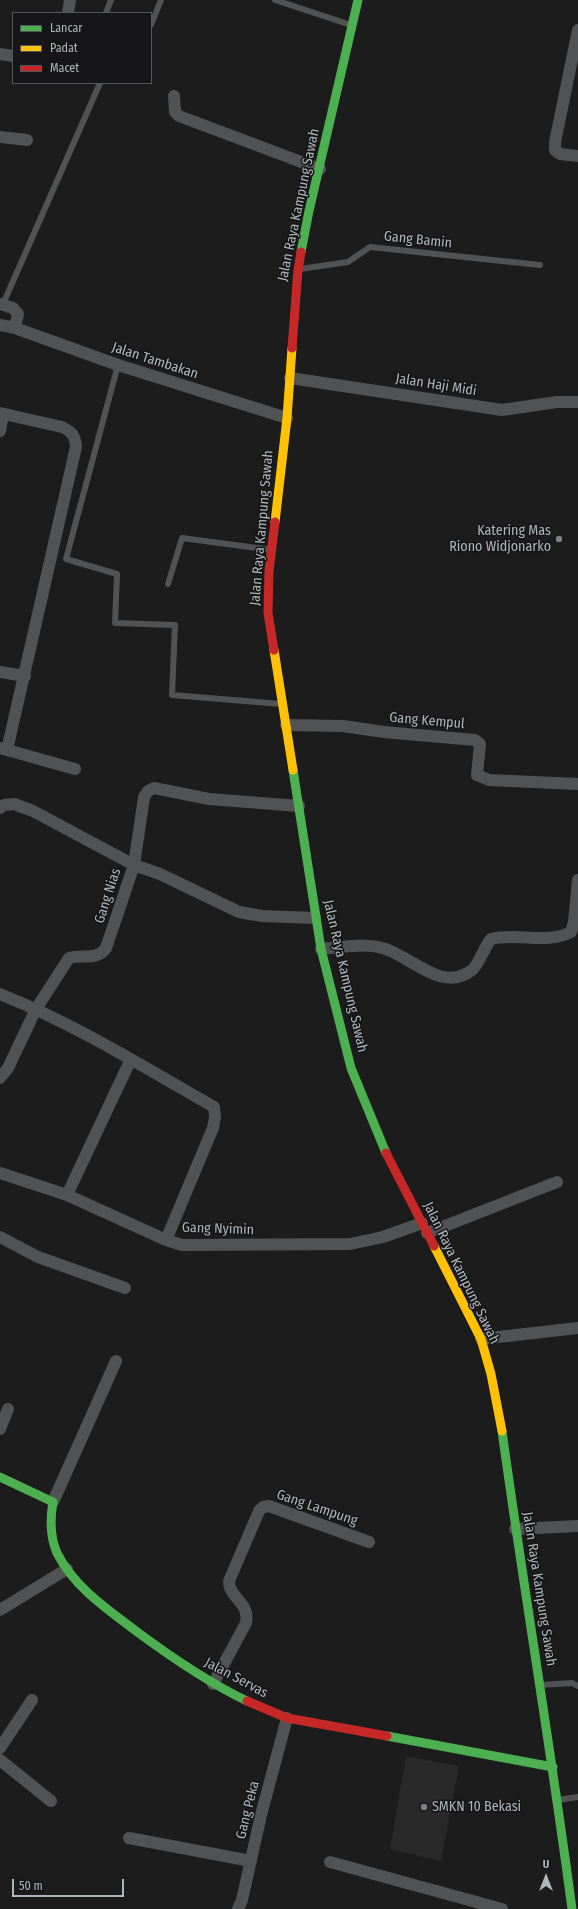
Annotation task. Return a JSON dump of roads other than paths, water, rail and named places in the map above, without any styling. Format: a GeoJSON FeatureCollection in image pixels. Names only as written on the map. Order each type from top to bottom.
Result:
{"type":"FeatureCollection","features":[{"type":"Feature","properties":{"kind":"street"},"geometry":{"type":"LineString","coordinates":[[68,12],[70,0]]}},
{"type":"Feature","properties":{"kind":"street","name":"Jalan Raya Kampung Sawah"},"geometry":{"type":"LineString","coordinates":[[358,0],[351,25],[320,169],[309,211],[298,270],[287,418],[269,570],[268,613],[281,704],[286,725],[299,806],[315,918],[321,949],[351,1068],[382,1145],[481,1339],[491,1374],[500,1420],[558,1800],[572,1909]]}},
{"type":"Feature","properties":{"kind":"street"},"geometry":{"type":"LineString","coordinates":[[578,30],[555,142],[555,150],[560,154],[578,156]]}},
{"type":"Feature","properties":{"kind":"street"},"geometry":{"type":"LineString","coordinates":[[0,54],[12,56]]}},
{"type":"Feature","properties":{"kind":"street"},"geometry":{"type":"LineString","coordinates":[[174,96],[175,112],[179,116],[320,169]]}},
{"type":"Feature","properties":{"kind":"street"},"geometry":{"type":"LineString","coordinates":[[0,136],[27,140]]}},
{"type":"Feature","properties":{"kind":"street"},"geometry":{"type":"LineString","coordinates":[[2,304],[13,308],[18,314],[16,328]]}},
{"type":"Feature","properties":{"kind":"street","name":"Jalan Tambakan"},"geometry":{"type":"LineString","coordinates":[[0,325],[16,328],[118,365],[287,418]]}},
{"type":"Feature","properties":{"kind":"street","name":"Jalan Haji Midi"},"geometry":{"type":"LineString","coordinates":[[290,378],[502,410],[557,402],[578,402]]}},
{"type":"Feature","properties":{"kind":"street"},"geometry":{"type":"LineString","coordinates":[[0,431],[2,413],[62,427],[71,431],[75,437],[76,447],[25,676],[3,749],[74,769]]}},
{"type":"Feature","properties":{"kind":"street"},"geometry":{"type":"LineString","coordinates":[[0,672],[25,676]]}},
{"type":"Feature","properties":{"kind":"street","name":"Gang Kempul"},"geometry":{"type":"LineString","coordinates":[[286,725],[343,726],[392,733],[475,740],[480,744],[477,775],[489,780],[578,784]]}},
{"type":"Feature","properties":{"kind":"street"},"geometry":{"type":"LineString","coordinates":[[0,808],[4,805],[14,804],[33,811],[134,865],[144,797],[148,791],[154,788],[209,798],[299,806]]}},
{"type":"Feature","properties":{"kind":"street","name":"Gang Nias"},"geometry":{"type":"LineString","coordinates":[[0,1078],[8,1068],[36,1009],[69,958],[77,955],[96,956],[102,954],[106,948],[134,865],[160,874],[239,912],[262,916],[315,918]]}},
{"type":"Feature","properties":{"kind":"street"},"geometry":{"type":"LineString","coordinates":[[321,949],[358,946],[382,948],[402,955],[431,974],[454,979],[473,970],[491,939],[501,936],[561,937],[571,932],[574,922],[578,880]]}},
{"type":"Feature","properties":{"kind":"street"},"geometry":{"type":"LineString","coordinates":[[0,994],[36,1009],[131,1059],[214,1107],[215,1117],[213,1128],[166,1240]]}},
{"type":"Feature","properties":{"kind":"street"},"geometry":{"type":"LineString","coordinates":[[67,1195],[131,1059]]}},
{"type":"Feature","properties":{"kind":"street","name":"Gang Nyimin"},"geometry":{"type":"LineString","coordinates":[[0,1173],[67,1195],[166,1240],[182,1245],[350,1244],[424,1228],[557,1182]]}},
{"type":"Feature","properties":{"kind":"street"},"geometry":{"type":"LineString","coordinates":[[0,1238],[38,1257],[125,1288]]}},
{"type":"Feature","properties":{"kind":"street"},"geometry":{"type":"LineString","coordinates":[[481,1339],[578,1328]]}},
{"type":"Feature","properties":{"kind":"street"},"geometry":{"type":"LineString","coordinates":[[0,1477],[53,1502],[116,1362]]}},
{"type":"Feature","properties":{"kind":"street"},"geometry":{"type":"LineString","coordinates":[[0,1429],[8,1409]]}},
{"type":"Feature","properties":{"kind":"street","name":"Jalan Servas"},"geometry":{"type":"LineString","coordinates":[[53,1502],[51,1516],[52,1533],[56,1552],[67,1569],[90,1596],[168,1656],[213,1684],[255,1706],[287,1718],[553,1767]]}},
{"type":"Feature","properties":{"kind":"street","name":"Gang Lampung"},"geometry":{"type":"LineString","coordinates":[[213,1684],[246,1623],[247,1615],[244,1606],[229,1588],[228,1581],[259,1511],[263,1507],[269,1506],[369,1542]]}},
{"type":"Feature","properties":{"kind":"street"},"geometry":{"type":"LineString","coordinates":[[516,1529],[578,1526]]}},
{"type":"Feature","properties":{"kind":"street"},"geometry":{"type":"LineString","coordinates":[[0,1610],[67,1569]]}},
{"type":"Feature","properties":{"kind":"street"},"geometry":{"type":"LineString","coordinates":[[0,1748],[32,1700]]}},
{"type":"Feature","properties":{"kind":"street","name":"Gang Peka"},"geometry":{"type":"LineString","coordinates":[[238,1909],[242,1900],[261,1815],[287,1718]]}},
{"type":"Feature","properties":{"kind":"street"},"geometry":{"type":"LineString","coordinates":[[0,1760],[51,1801]]}},
{"type":"Feature","properties":{"kind":"street"},"geometry":{"type":"LineString","coordinates":[[129,1838],[251,1861]]}},
{"type":"Feature","properties":{"kind":"street"},"geometry":{"type":"LineString","coordinates":[[330,1862],[502,1909]]}},
{"type":"Feature","properties":{"kind":"lane"},"geometry":{"type":"LineString","coordinates":[[106,12],[111,0]]}},
{"type":"Feature","properties":{"kind":"lane"},"geometry":{"type":"LineString","coordinates":[[152,22],[160,0]]}},
{"type":"Feature","properties":{"kind":"lane"},"geometry":{"type":"LineString","coordinates":[[275,0],[351,25]]}},
{"type":"Feature","properties":{"kind":"lane"},"geometry":{"type":"LineString","coordinates":[[2,304],[100,84]]}},
{"type":"Feature","properties":{"kind":"lane","name":"Gang Bamin"},"geometry":{"type":"LineString","coordinates":[[298,270],[348,262],[370,247],[540,265]]}},
{"type":"Feature","properties":{"kind":"lane"},"geometry":{"type":"LineString","coordinates":[[118,365],[66,559],[116,574],[115,623],[175,625],[172,695],[281,704]]}},
{"type":"Feature","properties":{"kind":"lane"},"geometry":{"type":"LineString","coordinates":[[168,584],[182,538],[272,550]]}},
{"type":"Feature","properties":{"kind":"lane"},"geometry":{"type":"LineString","coordinates":[[540,1685],[572,1683],[578,1686]]}},
{"type":"Feature","properties":{"kind":"lane"},"geometry":{"type":"LineString","coordinates":[[558,1800],[578,1797]]}},
{"type":"Feature","properties":{"kind":"place","name":"Katering Mas Riono Widjonarko"},"geometry":{"type":"Point","coordinates":[559,539]}},
{"type":"Feature","properties":{"kind":"place","name":"SMKN 10 Bekasi"},"geometry":{"type":"Point","coordinates":[424,1807]}}]}
